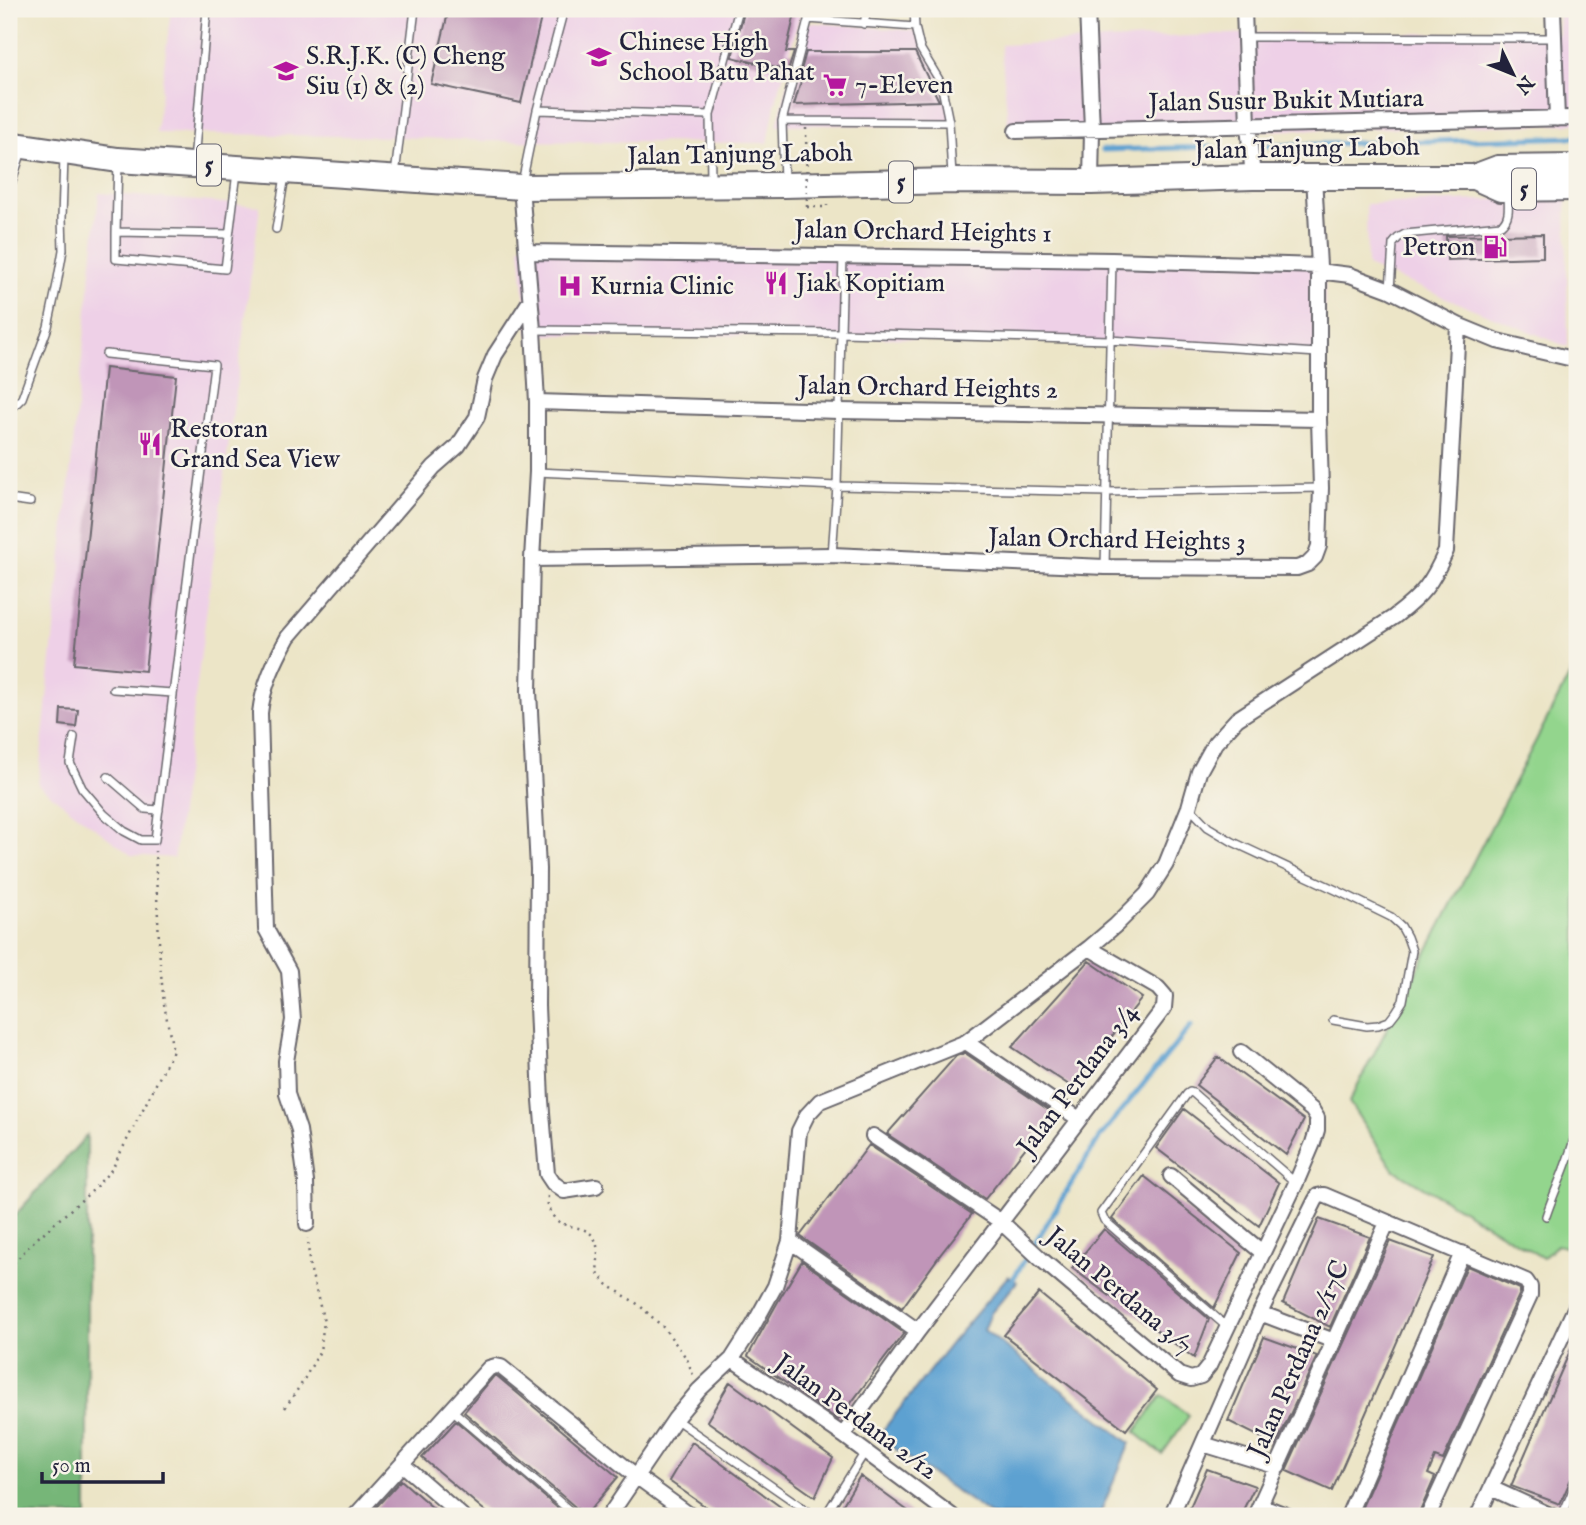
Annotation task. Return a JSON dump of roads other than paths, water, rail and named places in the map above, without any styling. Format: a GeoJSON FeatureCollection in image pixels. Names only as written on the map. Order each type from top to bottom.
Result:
{"type":"FeatureCollection","features":[{"type":"Feature","properties":{"kind":"highway","name":"Jalan Tanjung Laboh"},"geometry":{"type":"LineString","coordinates":[[16,146],[118,160],[522,187],[784,186],[952,181],[1091,183],[1250,150],[1314,176],[1474,177],[1498,168],[1577,167]]}},
{"type":"Feature","properties":{"kind":"highway","name":"Jalan Tanjung Laboh"},"geometry":{"type":"LineString","coordinates":[[1474,177],[1501,189],[1577,188]]}},
{"type":"Feature","properties":{"kind":"street"},"geometry":{"type":"LineString","coordinates":[[1087,9],[1093,129],[1091,183]]}},
{"type":"Feature","properties":{"kind":"street"},"geometry":{"type":"LineString","coordinates":[[1244,9],[1250,150]]}},
{"type":"Feature","properties":{"kind":"street"},"geometry":{"type":"LineString","coordinates":[[1553,9],[1557,119]]}},
{"type":"Feature","properties":{"kind":"street","name":"Jalan Susur Bukit Mutiara"},"geometry":{"type":"LineString","coordinates":[[1016,131],[1093,129],[1250,150],[1577,119]]}},
{"type":"Feature","properties":{"kind":"street","name":"Jalan Orchard Heights 3"},"geometry":{"type":"LineString","coordinates":[[532,559],[832,555],[1105,567],[1297,568],[1308,564],[1315,557],[1319,546],[1321,488],[1314,176]]}},
{"type":"Feature","properties":{"kind":"street"},"geometry":{"type":"LineString","coordinates":[[522,187],[537,402],[529,691],[538,869],[537,1006],[541,1100],[547,1174],[553,1183],[564,1191],[596,1186]]}},
{"type":"Feature","properties":{"kind":"street","name":"Jalan Orchard Heights 1"},"geometry":{"type":"LineString","coordinates":[[527,251],[1112,260],[1318,268],[1350,275],[1390,290],[1458,326],[1497,341],[1577,360]]}},
{"type":"Feature","properties":{"kind":"street"},"geometry":{"type":"LineString","coordinates":[[307,1224],[306,1182],[299,1130],[287,1094],[286,1061],[293,1020],[289,971],[266,929],[260,713],[262,696],[272,667],[288,637],[434,467],[458,446],[477,417],[485,379],[495,355],[530,301]]}},
{"type":"Feature","properties":{"kind":"street"},"geometry":{"type":"LineString","coordinates":[[609,1516],[675,1419],[699,1390],[732,1359],[775,1286],[790,1241],[799,1131],[807,1115],[820,1101],[966,1042],[1116,925],[1147,894],[1166,864],[1189,807],[1199,772],[1215,743],[1237,719],[1394,617],[1415,601],[1436,576],[1446,551],[1458,326]]}},
{"type":"Feature","properties":{"kind":"street","name":"Jalan Orchard Heights 2"},"geometry":{"type":"LineString","coordinates":[[537,402],[838,411],[1319,419]]}},
{"type":"Feature","properties":{"kind":"street","name":"Jalan Perdana 3/4"},"geometry":{"type":"LineString","coordinates":[[843,1436],[918,1331],[1164,1008],[1165,996],[1158,988],[1089,948]]}},
{"type":"Feature","properties":{"kind":"street"},"geometry":{"type":"LineString","coordinates":[[966,1042],[1079,1119]]}},
{"type":"Feature","properties":{"kind":"street","name":"Jalan Perdana 3/7"},"geometry":{"type":"LineString","coordinates":[[873,1136],[1000,1222],[1179,1375],[1191,1379],[1201,1376],[1209,1366],[1296,1183],[1317,1130],[1317,1118],[1312,1110],[1241,1052]]}},
{"type":"Feature","properties":{"kind":"street"},"geometry":{"type":"LineString","coordinates":[[1171,1175],[1263,1253]]}},
{"type":"Feature","properties":{"kind":"street"},"geometry":{"type":"LineString","coordinates":[[1171,1516],[1260,1313],[1318,1196],[1324,1195],[1527,1281],[1530,1287],[1530,1295],[1428,1516]]}},
{"type":"Feature","properties":{"kind":"street","name":"Jalan Perdana 2/17C"},"geometry":{"type":"LineString","coordinates":[[1258,1511],[1387,1223]]}},
{"type":"Feature","properties":{"kind":"street"},"geometry":{"type":"LineString","coordinates":[[790,1241],[918,1331]]}},
{"type":"Feature","properties":{"kind":"street"},"geometry":{"type":"LineString","coordinates":[[1348,1516],[1462,1253]]}},
{"type":"Feature","properties":{"kind":"street"},"geometry":{"type":"LineString","coordinates":[[1478,1516],[1577,1304]]}},
{"type":"Feature","properties":{"kind":"street"},"geometry":{"type":"LineString","coordinates":[[1260,1313],[1334,1341]]}},
{"type":"Feature","properties":{"kind":"street","name":"Jalan Perdana 2/12"},"geometry":{"type":"LineString","coordinates":[[732,1359],[952,1516]]}},
{"type":"Feature","properties":{"kind":"street"},"geometry":{"type":"LineString","coordinates":[[355,1516],[489,1368],[496,1366],[501,1367],[636,1476],[691,1516]]}},
{"type":"Feature","properties":{"kind":"street"},"geometry":{"type":"LineString","coordinates":[[1203,1444],[1278,1466]]}},
{"type":"Feature","properties":{"kind":"street"},"geometry":{"type":"LineString","coordinates":[[402,1464],[462,1516]]}},
{"type":"Feature","properties":{"kind":"street"},"geometry":{"type":"LineString","coordinates":[[1491,1488],[1552,1516]]}},
{"type":"Feature","properties":{"kind":"street"},"geometry":{"type":"LineString","coordinates":[[1258,1511],[1287,1516]]}},
{"type":"Feature","properties":{"kind":"lane"},"geometry":{"type":"LineString","coordinates":[[194,164],[207,9]]}},
{"type":"Feature","properties":{"kind":"lane"},"geometry":{"type":"LineString","coordinates":[[395,177],[415,9]]}},
{"type":"Feature","properties":{"kind":"lane"},"geometry":{"type":"LineString","coordinates":[[522,187],[537,110],[564,9]]}},
{"type":"Feature","properties":{"kind":"lane"},"geometry":{"type":"LineString","coordinates":[[711,185],[710,115],[738,9]]}},
{"type":"Feature","properties":{"kind":"lane"},"geometry":{"type":"LineString","coordinates":[[784,186],[782,121],[811,9]]}},
{"type":"Feature","properties":{"kind":"lane"},"geometry":{"type":"LineString","coordinates":[[864,23],[867,9]]}},
{"type":"Feature","properties":{"kind":"lane"},"geometry":{"type":"LineString","coordinates":[[914,9],[920,48],[941,83],[949,122],[952,181]]}},
{"type":"Feature","properties":{"kind":"lane"},"geometry":{"type":"LineString","coordinates":[[808,19],[915,27]]}},
{"type":"Feature","properties":{"kind":"lane"},"geometry":{"type":"LineString","coordinates":[[1245,37],[1554,38]]}},
{"type":"Feature","properties":{"kind":"lane"},"geometry":{"type":"LineString","coordinates":[[537,110],[710,115]]}},
{"type":"Feature","properties":{"kind":"lane"},"geometry":{"type":"LineString","coordinates":[[782,121],[949,122]]}},
{"type":"Feature","properties":{"kind":"lane"},"geometry":{"type":"LineString","coordinates":[[9,190],[16,146]]}},
{"type":"Feature","properties":{"kind":"lane"},"geometry":{"type":"LineString","coordinates":[[9,408],[22,398],[48,327],[63,250],[64,153]]}},
{"type":"Feature","properties":{"kind":"lane"},"geometry":{"type":"LineString","coordinates":[[118,160],[116,259],[225,270],[238,168]]}},
{"type":"Feature","properties":{"kind":"lane"},"geometry":{"type":"LineString","coordinates":[[276,229],[286,172]]}},
{"type":"Feature","properties":{"kind":"lane"},"geometry":{"type":"LineString","coordinates":[[1390,290],[1393,244],[1398,238],[1405,234],[1501,225],[1508,215],[1508,189]]}},
{"type":"Feature","properties":{"kind":"lane"},"geometry":{"type":"LineString","coordinates":[[117,232],[229,234]]}},
{"type":"Feature","properties":{"kind":"lane"},"geometry":{"type":"LineString","coordinates":[[832,555],[837,485],[843,256]]}},
{"type":"Feature","properties":{"kind":"lane"},"geometry":{"type":"LineString","coordinates":[[1105,567],[1112,260]]}},
{"type":"Feature","properties":{"kind":"lane"},"geometry":{"type":"LineString","coordinates":[[533,330],[841,333],[1109,340],[1318,353]]}},
{"type":"Feature","properties":{"kind":"lane"},"geometry":{"type":"LineString","coordinates":[[74,737],[70,763],[82,788],[104,814],[124,831],[141,840],[155,840],[214,365],[106,354]]}},
{"type":"Feature","properties":{"kind":"lane"},"geometry":{"type":"LineString","coordinates":[[537,472],[837,485],[1107,492],[1321,488]]}},
{"type":"Feature","properties":{"kind":"lane"},"geometry":{"type":"LineString","coordinates":[[9,499],[30,502]]}},
{"type":"Feature","properties":{"kind":"lane"},"geometry":{"type":"LineString","coordinates":[[113,688],[173,693]]}},
{"type":"Feature","properties":{"kind":"lane"},"geometry":{"type":"LineString","coordinates":[[108,778],[145,808],[159,810]]}},
{"type":"Feature","properties":{"kind":"lane"},"geometry":{"type":"LineString","coordinates":[[1189,807],[1216,832],[1391,917],[1401,926],[1412,951],[1402,1001],[1396,1012],[1389,1021],[1378,1025],[1367,1026],[1333,1020]]}},
{"type":"Feature","properties":{"kind":"lane"},"geometry":{"type":"LineString","coordinates":[[1227,1328],[1104,1220],[1101,1213],[1190,1092],[1296,1183]]}},
{"type":"Feature","properties":{"kind":"lane"},"geometry":{"type":"LineString","coordinates":[[1546,1216],[1573,1148],[1577,1127]]}},
{"type":"Feature","properties":{"kind":"lane"},"geometry":{"type":"LineString","coordinates":[[451,1410],[576,1516]]}},
{"type":"Feature","properties":{"kind":"lane"},"geometry":{"type":"LineString","coordinates":[[675,1419],[806,1513],[815,1516]]}},
{"type":"Feature","properties":{"kind":"lane"},"geometry":{"type":"LineString","coordinates":[[825,1516],[865,1452]]}},
{"type":"Feature","properties":{"kind":"lane"},"geometry":{"type":"LineString","coordinates":[[1562,1516],[1577,1482]]}},
{"type":"Feature","properties":{"kind":"water"},"geometry":{"type":"Polygon","coordinates":[[[1008,1276],[1017,1282],[991,1313],[984,1330],[1130,1443],[1099,1516],[992,1516],[888,1444],[876,1439],[1008,1276]]]}},
{"type":"Feature","properties":{"kind":"waterway"},"geometry":{"type":"LineString","coordinates":[[1251,146],[1577,137]]}},
{"type":"Feature","properties":{"kind":"waterway"},"geometry":{"type":"LineString","coordinates":[[1102,150],[1214,147]]}},
{"type":"Feature","properties":{"kind":"waterway"},"geometry":{"type":"LineString","coordinates":[[1013,1279],[1099,1138],[1191,1026]]}},
{"type":"Feature","properties":{"kind":"place","name":"Chinese High School Batu Pahat"},"geometry":{"type":"Point","coordinates":[599,57]}},
{"type":"Feature","properties":{"kind":"place","name":"S.R.J.K. (C) Cheng Siu (1) & (2)"},"geometry":{"type":"Point","coordinates":[286,71]}},
{"type":"Feature","properties":{"kind":"place","name":"7-Eleven"},"geometry":{"type":"Point","coordinates":[835,85]}},
{"type":"Feature","properties":{"kind":"place","name":"Petron"},"geometry":{"type":"Point","coordinates":[1495,247]}},
{"type":"Feature","properties":{"kind":"place","name":"Jiak Kopitiam"},"geometry":{"type":"Point","coordinates":[776,283]}},
{"type":"Feature","properties":{"kind":"place","name":"Kurnia Clinic"},"geometry":{"type":"Point","coordinates":[570,286]}},
{"type":"Feature","properties":{"kind":"place","name":"Restoran Grand Sea View"},"geometry":{"type":"Point","coordinates":[150,444]}}]}
